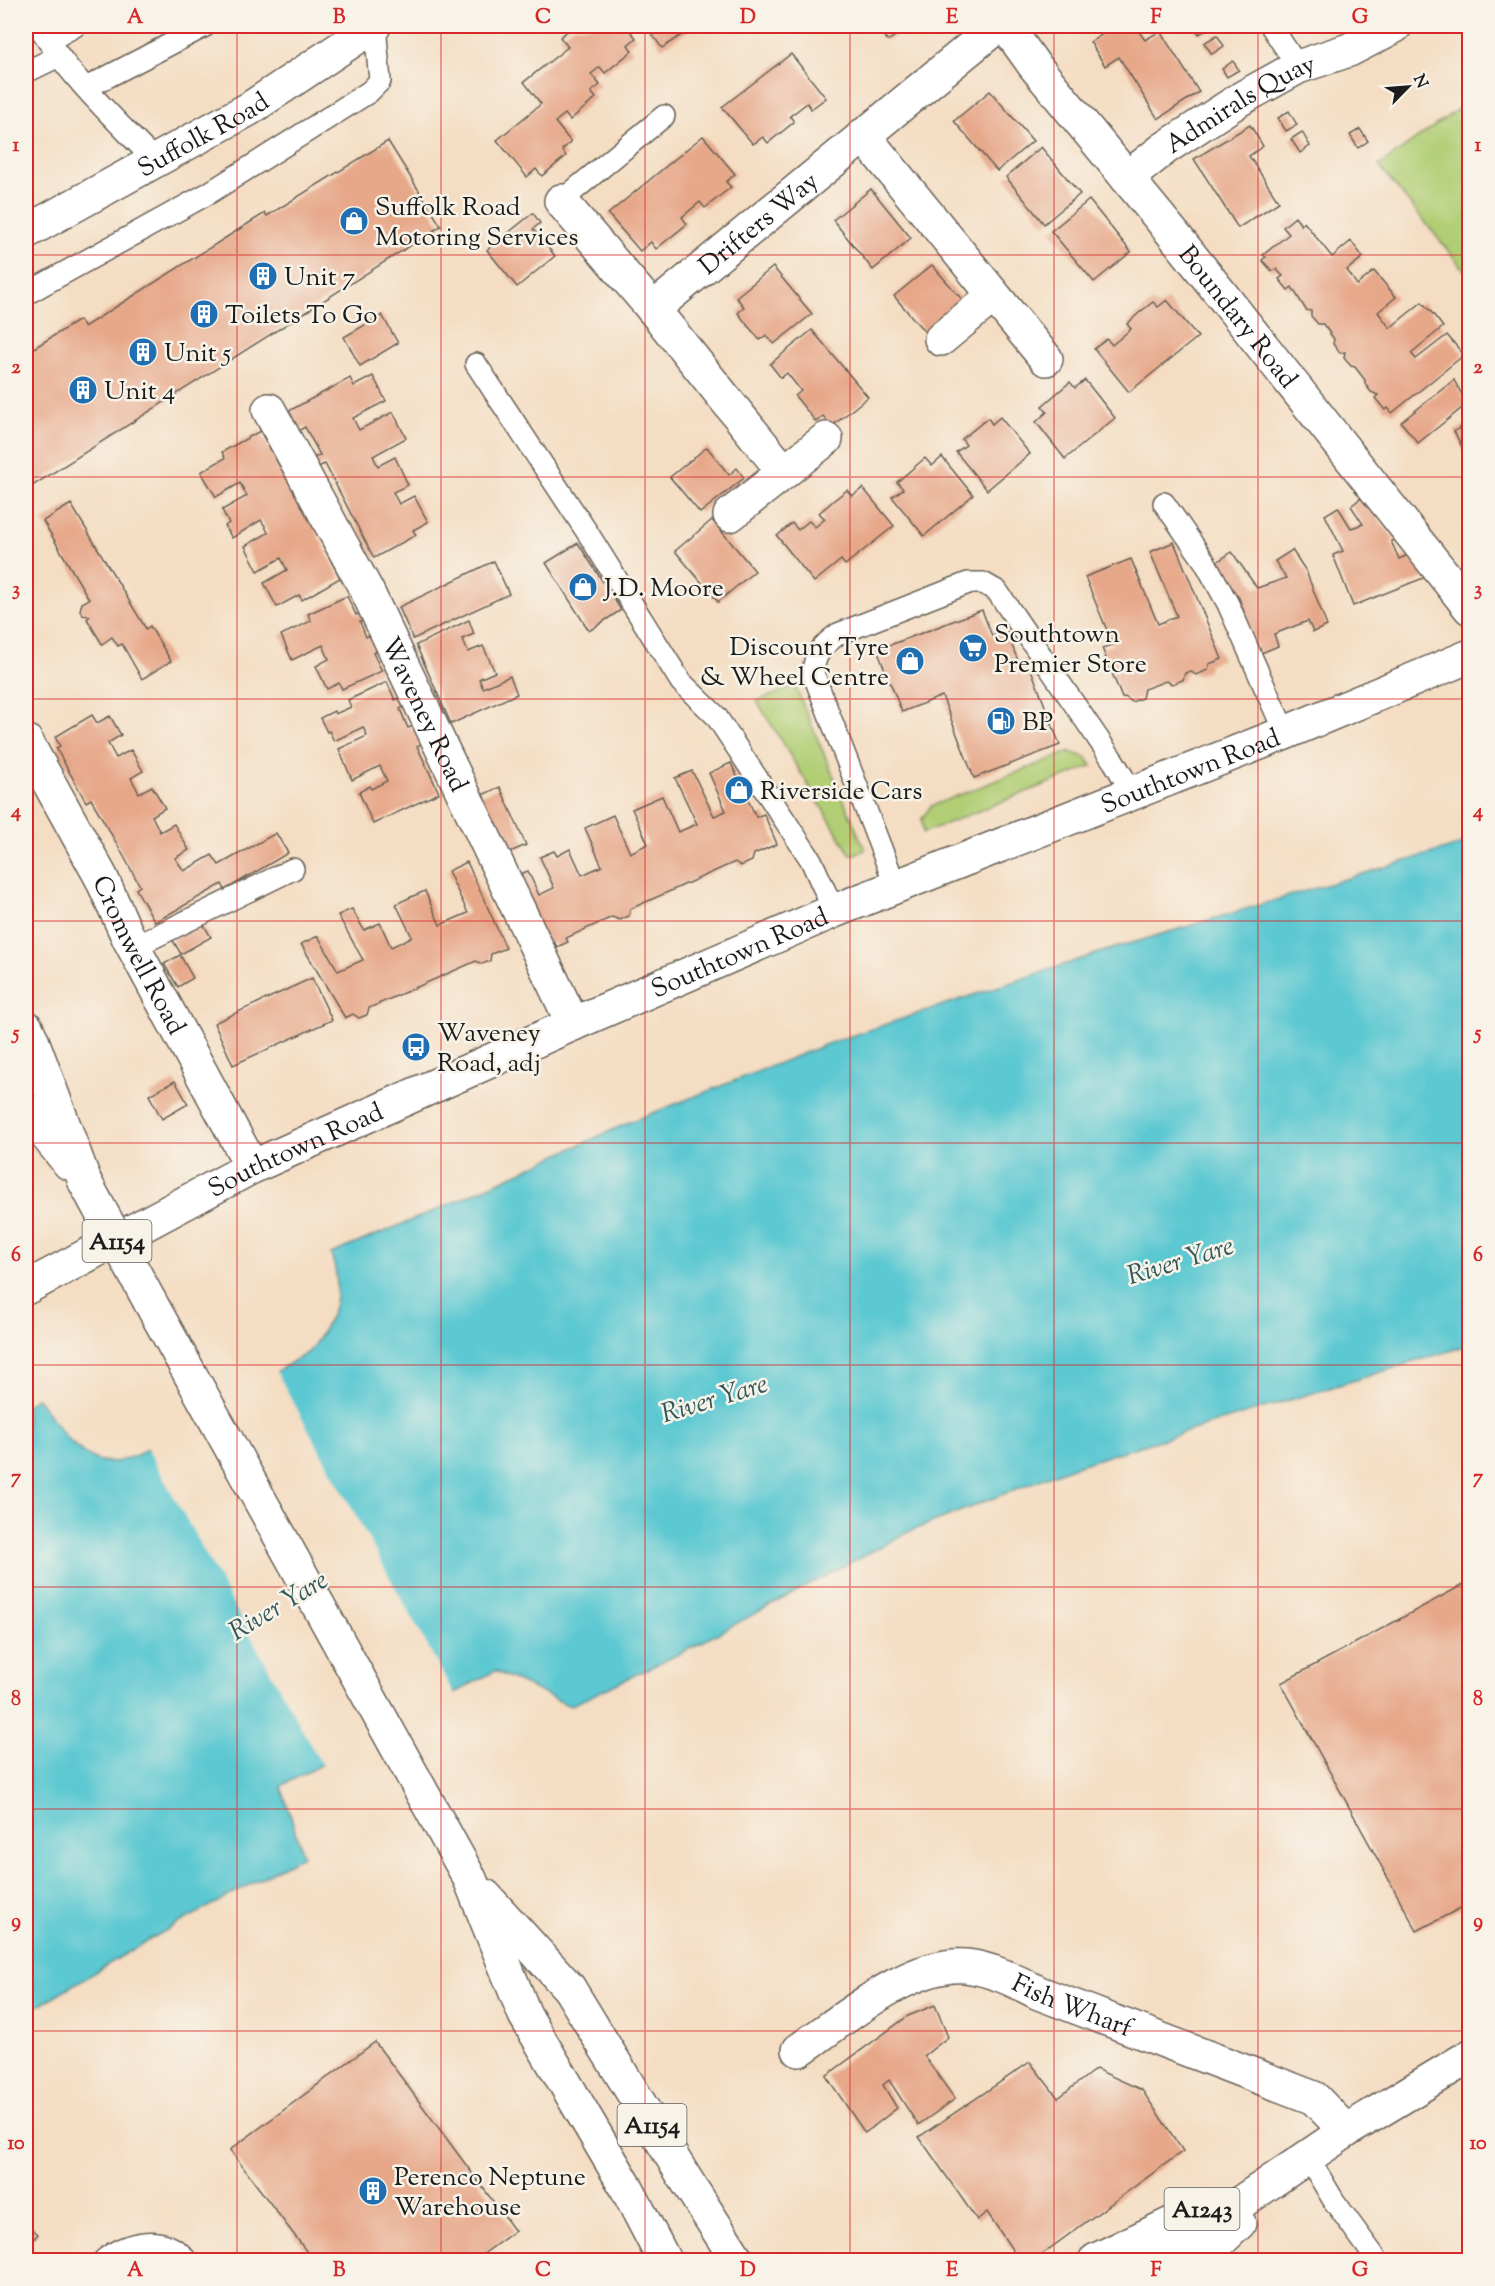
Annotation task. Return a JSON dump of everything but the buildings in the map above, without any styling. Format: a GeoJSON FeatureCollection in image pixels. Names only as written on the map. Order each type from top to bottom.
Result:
{"type":"FeatureCollection","features":[{"type":"Feature","properties":{"kind":"street","name":"Suffolk Road"},"geometry":{"type":"LineString","coordinates":[[26,232],[249,109],[375,26]]}},
{"type":"Feature","properties":{"kind":"street","name":"Drifters Way"},"geometry":{"type":"LineString","coordinates":[[654,309],[997,26]]}},
{"type":"Feature","properties":{"kind":"street","name":"Boundary Road"},"geometry":{"type":"LineString","coordinates":[[1006,26],[1034,65],[1470,608]]}},
{"type":"Feature","properties":{"kind":"street","name":"Admirals Quay"},"geometry":{"type":"LineString","coordinates":[[1127,178],[1166,148],[1242,98],[1298,67],[1349,50],[1395,26]]}},
{"type":"Feature","properties":{"kind":"street"},"geometry":{"type":"LineString","coordinates":[[863,135],[1046,359]]}},
{"type":"Feature","properties":{"kind":"street"},"geometry":{"type":"LineString","coordinates":[[561,201],[654,309],[784,472]]}},
{"type":"Feature","properties":{"kind":"street"},"geometry":{"type":"LineString","coordinates":[[941,339],[993,296]]}},
{"type":"Feature","properties":{"kind":"street","name":"Waveney Road"},"geometry":{"type":"LineString","coordinates":[[269,410],[367,591],[573,1024]]}},
{"type":"Feature","properties":{"kind":"street"},"geometry":{"type":"LineString","coordinates":[[730,515],[826,439]]}},
{"type":"Feature","properties":{"kind":"street","name":"Southtown Road"},"geometry":{"type":"LineString","coordinates":[[26,1288],[252,1167],[573,1024],[834,911],[1133,794],[1470,656]]}},
{"type":"Feature","properties":{"kind":"street","name":"Cromwell Road"},"geometry":{"type":"LineString","coordinates":[[26,741],[101,877],[134,947],[252,1167]]}},
{"type":"Feature","properties":{"kind":"street","name":"A1154"},"geometry":{"type":"LineString","coordinates":[[26,1027],[33,1040],[85,1182],[470,1879],[525,2015],[625,2185],[662,2258]]}},
{"type":"Feature","properties":{"kind":"street","name":"A1154"},"geometry":{"type":"LineString","coordinates":[[26,1110],[85,1182]]}},
{"type":"Feature","properties":{"kind":"street","name":"A1154"},"geometry":{"type":"LineString","coordinates":[[470,1879],[569,1988],[737,2260]]}},
{"type":"Feature","properties":{"kind":"street","name":"Fish Wharf"},"geometry":{"type":"LineString","coordinates":[[799,2050],[886,1990],[930,1969],[965,1966],[1003,1975],[1039,1993],[1314,2098],[1346,2131]]}},
{"type":"Feature","properties":{"kind":"street","name":"A1243"},"geometry":{"type":"LineString","coordinates":[[1156,2260],[1346,2131],[1470,2056]]}},
{"type":"Feature","properties":{"kind":"street","name":"A1243"},"geometry":{"type":"LineString","coordinates":[[1096,2260],[1308,2157]]}},
{"type":"Feature","properties":{"kind":"street","name":"A1243"},"geometry":{"type":"LineString","coordinates":[[1200,2260],[1308,2157]]}},
{"type":"Feature","properties":{"kind":"lane"},"geometry":{"type":"LineString","coordinates":[[26,72],[49,41],[75,26]]}},
{"type":"Feature","properties":{"kind":"lane"},"geometry":{"type":"LineString","coordinates":[[86,88],[205,26]]}},
{"type":"Feature","properties":{"kind":"lane"},"geometry":{"type":"LineString","coordinates":[[26,294],[209,193],[369,93],[380,81],[375,26]]}},
{"type":"Feature","properties":{"kind":"lane"},"geometry":{"type":"LineString","coordinates":[[1271,26],[1298,67]]}},
{"type":"Feature","properties":{"kind":"lane"},"geometry":{"type":"LineString","coordinates":[[49,41],[86,88],[156,162]]}},
{"type":"Feature","properties":{"kind":"lane"},"geometry":{"type":"LineString","coordinates":[[561,201],[664,116]]}},
{"type":"Feature","properties":{"kind":"lane"},"geometry":{"type":"LineString","coordinates":[[476,364],[589,535],[681,682],[716,716],[812,860],[834,911]]}},
{"type":"Feature","properties":{"kind":"lane"},"geometry":{"type":"LineString","coordinates":[[1164,503],[1205,562],[1228,604],[1285,733]]}},
{"type":"Feature","properties":{"kind":"lane"},"geometry":{"type":"LineString","coordinates":[[896,887],[813,674],[814,661],[823,645],[838,634],[968,582],[983,584],[996,591],[1114,762],[1133,794]]}},
{"type":"Feature","properties":{"kind":"lane"},"geometry":{"type":"LineString","coordinates":[[134,947],[293,869]]}},
{"type":"Feature","properties":{"kind":"lane"},"geometry":{"type":"LineString","coordinates":[[1308,2157],[1334,2201],[1377,2260]]}},
{"type":"Feature","properties":{"kind":"lane"},"geometry":{"type":"LineString","coordinates":[[104,2260],[138,2243],[164,2244],[181,2254],[186,2260]]}},
{"type":"Feature","properties":{"kind":"green space"},"geometry":{"type":"Polygon","coordinates":[[[1469,101],[1469,276],[1379,166],[1469,101]]]}},
{"type":"Feature","properties":{"kind":"green space"},"geometry":{"type":"Polygon","coordinates":[[[795,686],[865,850],[851,855],[757,701],[795,686]]]}},
{"type":"Feature","properties":{"kind":"green space"},"geometry":{"type":"Polygon","coordinates":[[[1069,752],[1086,757],[1092,766],[923,833],[922,818],[931,806],[1069,752]]]}},
{"type":"Feature","properties":{"kind":"water","name":"River Yare"},"geometry":{"type":"Polygon","coordinates":[[[1469,842],[1469,1345],[1072,1467],[908,1532],[685,1651],[570,1706],[495,1671],[281,1786],[303,1855],[154,1937],[26,2013],[26,1405],[37,1398],[69,1440],[90,1457],[114,1462],[137,1455],[309,1352],[325,1329],[337,1294],[331,1254],[441,1208],[630,1122],[827,1044],[1102,952],[1469,842]]]}},
{"type":"Feature","properties":{"kind":"pier"},"geometry":{"type":"Polygon","coordinates":[[[275,1369],[455,1696],[323,1767],[146,1446],[275,1369]]]}},
{"type":"Feature","properties":{"kind":"place","name":"Suffolk Road Motoring Services"},"geometry":{"type":"Point","coordinates":[354,221]}},
{"type":"Feature","properties":{"kind":"place","name":"Unit 7"},"geometry":{"type":"Point","coordinates":[263,276]}},
{"type":"Feature","properties":{"kind":"place","name":"Toilets To Go"},"geometry":{"type":"Point","coordinates":[204,314]}},
{"type":"Feature","properties":{"kind":"place","name":"Unit 5"},"geometry":{"type":"Point","coordinates":[143,352]}},
{"type":"Feature","properties":{"kind":"place","name":"Unit 4"},"geometry":{"type":"Point","coordinates":[83,390]}},
{"type":"Feature","properties":{"kind":"place","name":"J.D. Moore"},"geometry":{"type":"Point","coordinates":[583,587]}},
{"type":"Feature","properties":{"kind":"place","name":"Southtown Premier Store"},"geometry":{"type":"Point","coordinates":[973,648]}},
{"type":"Feature","properties":{"kind":"place","name":"Discount Tyre & Wheel Centre"},"geometry":{"type":"Point","coordinates":[910,661]}},
{"type":"Feature","properties":{"kind":"place","name":"BP"},"geometry":{"type":"Point","coordinates":[1001,721]}},
{"type":"Feature","properties":{"kind":"place","name":"Riverside Cars"},"geometry":{"type":"Point","coordinates":[739,790]}},
{"type":"Feature","properties":{"kind":"place","name":"Waveney Road, adj"},"geometry":{"type":"Point","coordinates":[416,1047]}},
{"type":"Feature","properties":{"kind":"place","name":"Perenco Neptune Warehouse"},"geometry":{"type":"Point","coordinates":[373,2191]}}]}
